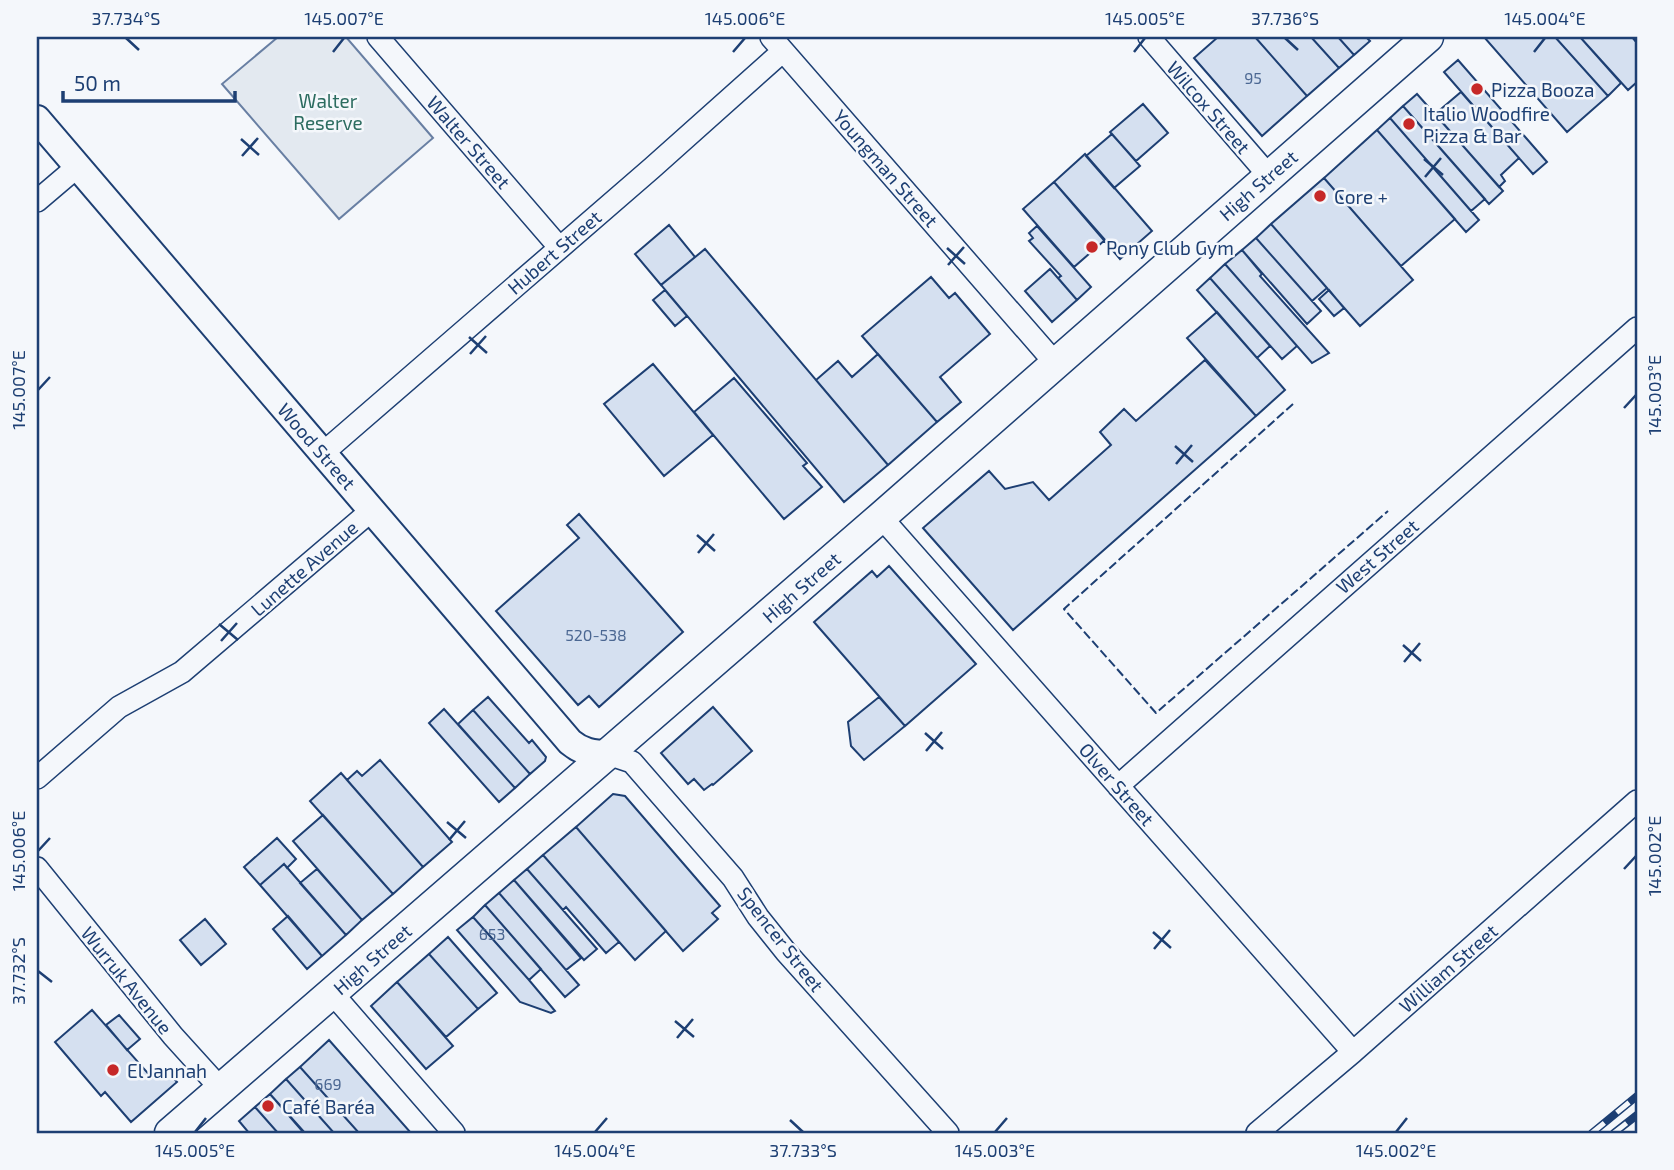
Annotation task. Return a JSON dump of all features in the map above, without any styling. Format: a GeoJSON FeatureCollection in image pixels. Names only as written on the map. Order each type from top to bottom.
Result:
{"type":"FeatureCollection","features":[{"type":"Feature","properties":{"kind":"main road","name":"High Street"},"geometry":{"type":"LineString","coordinates":[[170,1133],[881,517],[1428,37]]}},
{"type":"Feature","properties":{"kind":"street","name":"Walter Street"},"geometry":{"type":"LineString","coordinates":[[378,37],[559,247]]}},
{"type":"Feature","properties":{"kind":"street","name":"Wilcox Street"},"geometry":{"type":"LineString","coordinates":[[1149,37],[1269,176]]}},
{"type":"Feature","properties":{"kind":"street","name":"Hubert Street"},"geometry":{"type":"LineString","coordinates":[[323,453],[652,168],[777,44]]}},
{"type":"Feature","properties":{"kind":"street","name":"Youngman Street"},"geometry":{"type":"LineString","coordinates":[[777,44],[1056,364]]}},
{"type":"Feature","properties":{"kind":"street","name":"Wood Street"},"geometry":{"type":"LineString","coordinates":[[37,119],[570,742],[579,749],[608,754]]}},
{"type":"Feature","properties":{"kind":"street"},"geometry":{"type":"LineString","coordinates":[[37,201],[78,167]]}},
{"type":"Feature","properties":{"kind":"street","name":"West Street"},"geometry":{"type":"LineString","coordinates":[[1118,786],[1637,328]]}},
{"type":"Feature","properties":{"kind":"street","name":"Lunette Avenue"},"geometry":{"type":"LineString","coordinates":[[37,778],[119,707],[182,672],[372,510]]}},
{"type":"Feature","properties":{"kind":"street","name":"Olver Street"},"geometry":{"type":"LineString","coordinates":[[881,517],[1353,1052]]}},
{"type":"Feature","properties":{"kind":"street","name":"Spencer Street"},"geometry":{"type":"LineString","coordinates":[[608,754],[632,762],[733,878],[758,917],[786,952],[948,1133]]}},
{"type":"Feature","properties":{"kind":"street","name":"William Street"},"geometry":{"type":"LineString","coordinates":[[1257,1133],[1353,1052],[1637,801]]}},
{"type":"Feature","properties":{"kind":"street","name":"Wurruk Avenue"},"geometry":{"type":"LineString","coordinates":[[37,868],[173,1036],[221,1089]]}},
{"type":"Feature","properties":{"kind":"street"},"geometry":{"type":"LineString","coordinates":[[332,993],[454,1133]]}},
{"type":"Feature","properties":{"kind":"green space","name":"Walter Reserve"},"geometry":{"type":"Polygon","coordinates":[[[278,37],[346,37],[433,138],[339,219],[222,84],[278,37]]]}},
{"type":"Feature","properties":{"kind":"building"},"geometry":{"type":"Polygon","coordinates":[[[1218,37],[1255,37],[1307,96],[1262,136],[1194,58],[1218,37]]]}},
{"type":"Feature","properties":{"kind":"building"},"geometry":{"type":"Polygon","coordinates":[[[1255,37],[1311,37],[1339,68],[1307,96],[1255,37]]]}},
{"type":"Feature","properties":{"kind":"building"},"geometry":{"type":"Polygon","coordinates":[[[1311,37],[1338,37],[1354,55],[1339,68],[1311,37]]]}},
{"type":"Feature","properties":{"kind":"building"},"geometry":{"type":"Polygon","coordinates":[[[1338,37],[1366,37],[1370,41],[1354,55],[1338,37]]]}},
{"type":"Feature","properties":{"kind":"building"},"geometry":{"type":"Polygon","coordinates":[[[1484,37],[1555,37],[1608,96],[1567,132],[1484,37]]]}},
{"type":"Feature","properties":{"kind":"building"},"geometry":{"type":"Polygon","coordinates":[[[1555,37],[1580,37],[1621,83],[1608,96],[1555,37]]]}},
{"type":"Feature","properties":{"kind":"building"},"geometry":{"type":"Polygon","coordinates":[[[1580,37],[1632,37],[1637,43],[1637,82],[1628,90],[1580,37]]]}},
{"type":"Feature","properties":{"kind":"building"},"geometry":{"type":"Polygon","coordinates":[[[1458,60],[1547,162],[1533,174],[1444,72],[1458,60]]]}},
{"type":"Feature","properties":{"kind":"building"},"geometry":{"type":"Polygon","coordinates":[[[1461,92],[1519,158],[1501,175],[1505,181],[1499,187],[1435,114],[1461,92]]]}},
{"type":"Feature","properties":{"kind":"building"},"geometry":{"type":"Polygon","coordinates":[[[1417,94],[1503,191],[1489,204],[1403,106],[1417,94]]]}},
{"type":"Feature","properties":{"kind":"building"},"geometry":{"type":"Polygon","coordinates":[[[1143,104],[1168,133],[1136,161],[1110,132],[1143,104]]]}},
{"type":"Feature","properties":{"kind":"building"},"geometry":{"type":"Polygon","coordinates":[[[1403,106],[1485,199],[1471,211],[1390,118],[1403,106]]]}},
{"type":"Feature","properties":{"kind":"building"},"geometry":{"type":"Polygon","coordinates":[[[1390,118],[1479,220],[1466,232],[1377,130],[1390,118]]]}},
{"type":"Feature","properties":{"kind":"building"},"geometry":{"type":"Polygon","coordinates":[[[1377,130],[1455,219],[1401,266],[1324,178],[1377,130]]]}},
{"type":"Feature","properties":{"kind":"building"},"geometry":{"type":"Polygon","coordinates":[[[1112,134],[1140,166],[1114,188],[1086,156],[1112,134]]]}},
{"type":"Feature","properties":{"kind":"building"},"geometry":{"type":"Polygon","coordinates":[[[1085,154],[1152,231],[1120,259],[1054,182],[1085,154]]]}},
{"type":"Feature","properties":{"kind":"building"},"geometry":{"type":"Polygon","coordinates":[[[1324,178],[1413,280],[1360,326],[1271,224],[1324,178]]]}},
{"type":"Feature","properties":{"kind":"building"},"geometry":{"type":"Polygon","coordinates":[[[1054,182],[1105,240],[1074,267],[1023,209],[1054,182]]]}},
{"type":"Feature","properties":{"kind":"building"},"geometry":{"type":"Polygon","coordinates":[[[1271,224],[1327,288],[1312,301],[1256,238],[1271,224]]]}},
{"type":"Feature","properties":{"kind":"building"},"geometry":{"type":"Polygon","coordinates":[[[669,225],[695,257],[661,285],[635,254],[669,225]]]}},
{"type":"Feature","properties":{"kind":"building"},"geometry":{"type":"Polygon","coordinates":[[[1037,226],[1091,287],[1077,300],[1058,278],[1061,276],[1029,241],[1033,238],[1029,233],[1037,226]]]}},
{"type":"Feature","properties":{"kind":"building"},"geometry":{"type":"Polygon","coordinates":[[[1256,238],[1321,311],[1307,324],[1242,250],[1256,238]]]}},
{"type":"Feature","properties":{"kind":"building"},"geometry":{"type":"Polygon","coordinates":[[[705,249],[888,465],[844,502],[661,285],[705,249]]]}},
{"type":"Feature","properties":{"kind":"building"},"geometry":{"type":"Polygon","coordinates":[[[1242,250],[1262,274],[1260,276],[1329,353],[1312,363],[1225,264],[1242,250]]]}},
{"type":"Feature","properties":{"kind":"building"},"geometry":{"type":"Polygon","coordinates":[[[1225,264],[1297,346],[1282,359],[1210,278],[1225,264]]]}},
{"type":"Feature","properties":{"kind":"building"},"geometry":{"type":"Polygon","coordinates":[[[1050,269],[1077,300],[1052,322],[1025,291],[1050,269]]]}},
{"type":"Feature","properties":{"kind":"building"},"geometry":{"type":"Polygon","coordinates":[[[931,277],[949,298],[955,293],[990,334],[940,377],[961,402],[937,422],[862,336],[931,277]]]}},
{"type":"Feature","properties":{"kind":"building"},"geometry":{"type":"Polygon","coordinates":[[[1210,278],[1270,346],[1257,358],[1197,290],[1210,278]]]}},
{"type":"Feature","properties":{"kind":"building"},"geometry":{"type":"Polygon","coordinates":[[[665,290],[687,316],[675,326],[653,300],[665,290]]]}},
{"type":"Feature","properties":{"kind":"building"},"geometry":{"type":"Polygon","coordinates":[[[1329,290],[1344,308],[1334,316],[1319,299],[1329,290]]]}},
{"type":"Feature","properties":{"kind":"building"},"geometry":{"type":"Polygon","coordinates":[[[1217,312],[1285,390],[1256,416],[1187,338],[1217,312]]]}},
{"type":"Feature","properties":{"kind":"building"},"geometry":{"type":"Polygon","coordinates":[[[878,354],[937,422],[888,465],[816,380],[838,361],[852,377],[878,354]]]}},
{"type":"Feature","properties":{"kind":"building"},"geometry":{"type":"Polygon","coordinates":[[[1205,360],[1256,416],[1013,630],[923,528],[989,471],[1005,489],[1033,482],[1049,500],[1111,445],[1100,432],[1124,409],[1136,421],[1205,360]]]}},
{"type":"Feature","properties":{"kind":"building"},"geometry":{"type":"Polygon","coordinates":[[[653,364],[713,435],[664,476],[604,404],[653,364]]]}},
{"type":"Feature","properties":{"kind":"building"},"geometry":{"type":"Polygon","coordinates":[[[734,378],[807,463],[803,466],[822,487],[784,519],[694,412],[734,378]]]}},
{"type":"Feature","properties":{"kind":"building"},"geometry":{"type":"Polygon","coordinates":[[[579,514],[683,632],[599,707],[589,696],[578,705],[496,611],[579,538],[567,525],[579,514]]]}},
{"type":"Feature","properties":{"kind":"building"},"geometry":{"type":"Polygon","coordinates":[[[889,566],[976,664],[905,726],[814,622],[872,571],[877,577],[889,566]]]}},
{"type":"Feature","properties":{"kind":"building"},"geometry":{"type":"Polygon","coordinates":[[[488,697],[529,743],[532,740],[546,757],[530,774],[473,710],[488,697]]]}},
{"type":"Feature","properties":{"kind":"building"},"geometry":{"type":"Polygon","coordinates":[[[879,697],[905,726],[864,760],[851,746],[848,722],[879,697]]]}},
{"type":"Feature","properties":{"kind":"building"},"geometry":{"type":"Polygon","coordinates":[[[713,707],[752,751],[704,790],[694,779],[688,784],[661,753],[713,707]]]}},
{"type":"Feature","properties":{"kind":"building"},"geometry":{"type":"Polygon","coordinates":[[[444,709],[515,788],[499,802],[429,723],[444,709]]]}},
{"type":"Feature","properties":{"kind":"building"},"geometry":{"type":"Polygon","coordinates":[[[473,710],[530,774],[515,788],[458,724],[473,710]]]}},
{"type":"Feature","properties":{"kind":"building"},"geometry":{"type":"Polygon","coordinates":[[[380,760],[452,842],[423,867],[347,780],[357,771],[362,776],[380,760]]]}},
{"type":"Feature","properties":{"kind":"building"},"geometry":{"type":"Polygon","coordinates":[[[341,773],[423,867],[393,894],[310,801],[341,773]]]}},
{"type":"Feature","properties":{"kind":"building"},"geometry":{"type":"Polygon","coordinates":[[[613,794],[625,796],[720,906],[712,913],[718,919],[683,951],[576,827],[613,794]]]}},
{"type":"Feature","properties":{"kind":"building"},"geometry":{"type":"Polygon","coordinates":[[[323,815],[393,894],[362,920],[293,841],[323,815]]]}},
{"type":"Feature","properties":{"kind":"building"},"geometry":{"type":"Polygon","coordinates":[[[576,827],[666,931],[635,960],[543,855],[576,827]]]}},
{"type":"Feature","properties":{"kind":"building"},"geometry":{"type":"Polygon","coordinates":[[[277,838],[296,859],[287,868],[284,864],[260,885],[244,867],[277,838]]]}},
{"type":"Feature","properties":{"kind":"building"},"geometry":{"type":"Polygon","coordinates":[[[543,855],[619,942],[606,953],[566,907],[563,910],[527,869],[543,855]]]}},
{"type":"Feature","properties":{"kind":"building"},"geometry":{"type":"Polygon","coordinates":[[[284,864],[346,935],[322,956],[260,885],[284,864]]]}},
{"type":"Feature","properties":{"kind":"building"},"geometry":{"type":"Polygon","coordinates":[[[317,869],[362,920],[346,935],[300,883],[317,869]]]}},
{"type":"Feature","properties":{"kind":"building"},"geometry":{"type":"Polygon","coordinates":[[[527,869],[597,949],[584,960],[514,880],[527,869]]]}},
{"type":"Feature","properties":{"kind":"building"},"geometry":{"type":"Polygon","coordinates":[[[514,880],[581,958],[566,970],[499,893],[514,880]]]}},
{"type":"Feature","properties":{"kind":"building"},"geometry":{"type":"Polygon","coordinates":[[[499,893],[579,985],[565,997],[485,905],[499,893]]]}},
{"type":"Feature","properties":{"kind":"building"},"geometry":{"type":"Polygon","coordinates":[[[485,905],[541,969],[529,980],[473,917],[485,905]]]}},
{"type":"Feature","properties":{"kind":"building"},"geometry":{"type":"Polygon","coordinates":[[[288,916],[322,956],[307,969],[273,929],[288,916]]]}},
{"type":"Feature","properties":{"kind":"building"},"geometry":{"type":"Polygon","coordinates":[[[473,917],[555,1011],[551,1013],[520,1002],[457,930],[473,917]]]}},
{"type":"Feature","properties":{"kind":"building"},"geometry":{"type":"Polygon","coordinates":[[[205,919],[226,944],[201,965],[180,940],[205,919]]]}},
{"type":"Feature","properties":{"kind":"building"},"geometry":{"type":"Polygon","coordinates":[[[448,937],[497,993],[478,1009],[429,954],[448,937]]]}},
{"type":"Feature","properties":{"kind":"building"},"geometry":{"type":"Polygon","coordinates":[[[429,954],[478,1009],[446,1037],[397,982],[429,954]]]}},
{"type":"Feature","properties":{"kind":"building"},"geometry":{"type":"Polygon","coordinates":[[[397,982],[453,1046],[426,1069],[371,1006],[397,982]]]}},
{"type":"Feature","properties":{"kind":"building"},"geometry":{"type":"Polygon","coordinates":[[[92,1010],[152,1078],[165,1068],[177,1082],[131,1122],[105,1092],[101,1096],[55,1042],[92,1010]]]}},
{"type":"Feature","properties":{"kind":"building"},"geometry":{"type":"Polygon","coordinates":[[[119,1015],[140,1039],[127,1050],[106,1025],[119,1015]]]}},
{"type":"Feature","properties":{"kind":"building"},"geometry":{"type":"Polygon","coordinates":[[[329,1040],[411,1133],[359,1133],[300,1067],[329,1040]]]}},
{"type":"Feature","properties":{"kind":"building"},"geometry":{"type":"Polygon","coordinates":[[[300,1067],[359,1133],[334,1133],[286,1079],[300,1067]]]}},
{"type":"Feature","properties":{"kind":"building"},"geometry":{"type":"Polygon","coordinates":[[[286,1079],[334,1133],[305,1133],[270,1094],[286,1079]]]}},
{"type":"Feature","properties":{"kind":"building"},"geometry":{"type":"Polygon","coordinates":[[[270,1094],[304,1133],[278,1133],[255,1107],[270,1094]]]}},
{"type":"Feature","properties":{"kind":"building"},"geometry":{"type":"Polygon","coordinates":[[[255,1107],[278,1133],[249,1133],[239,1121],[255,1107]]]}},
{"type":"Feature","properties":{"kind":"railway"},"geometry":{"type":"LineString","coordinates":[[1592,1133],[1637,1096]]}},
{"type":"Feature","properties":{"kind":"railway"},"geometry":{"type":"LineString","coordinates":[[1614,1133],[1637,1115]]}},
{"type":"Feature","properties":{"kind":"fence"},"geometry":{"type":"LineString","coordinates":[[1293,404],[1064,609],[1156,713],[1388,511]]}},
{"type":"Feature","properties":{"kind":"place","name":"Pizza Booza"},"geometry":{"type":"Point","coordinates":[1477,89]}},
{"type":"Feature","properties":{"kind":"place","name":"Italio Woodfire Pizza & Bar"},"geometry":{"type":"Point","coordinates":[1409,124]}},
{"type":"Feature","properties":{"kind":"place","name":"Core +"},"geometry":{"type":"Point","coordinates":[1320,196]}},
{"type":"Feature","properties":{"kind":"place","name":"Pony Club Gym"},"geometry":{"type":"Point","coordinates":[1092,247]}},
{"type":"Feature","properties":{"kind":"place","name":"El Jannah"},"geometry":{"type":"Point","coordinates":[113,1070]}},
{"type":"Feature","properties":{"kind":"place","name":"Café Baréa"},"geometry":{"type":"Point","coordinates":[268,1106]}}]}
